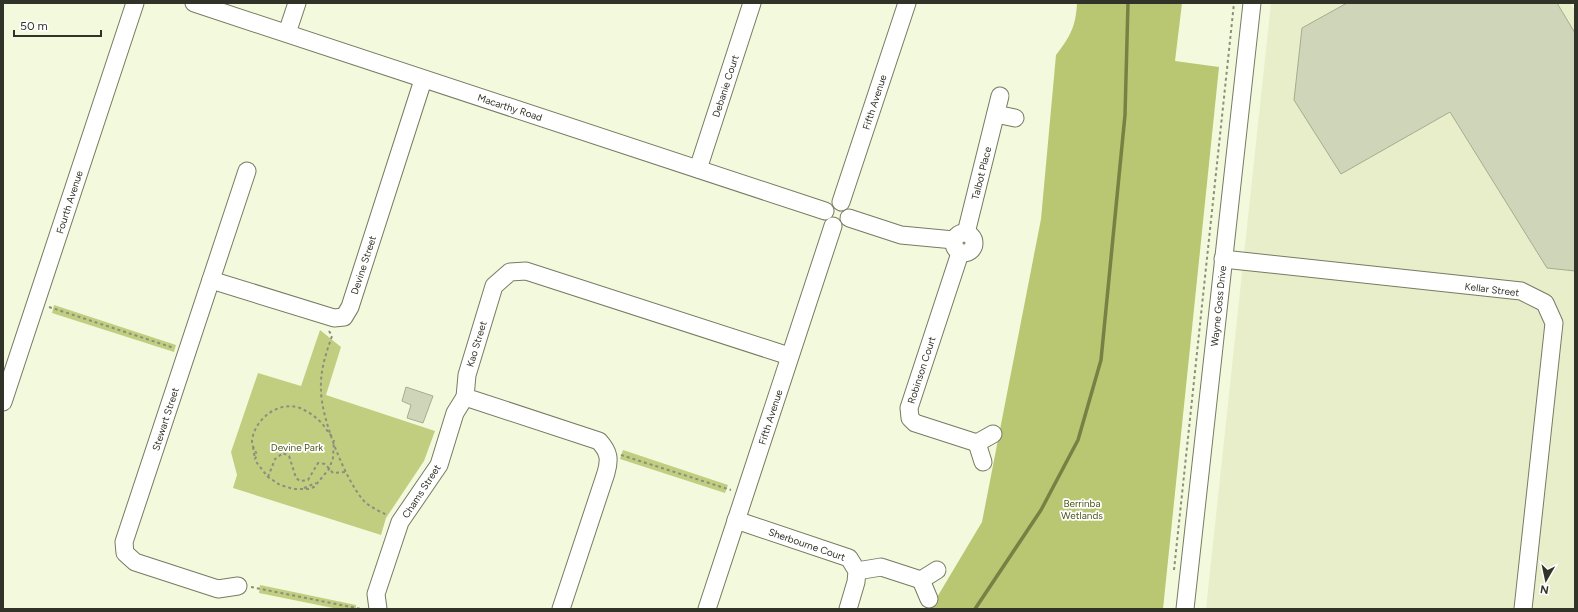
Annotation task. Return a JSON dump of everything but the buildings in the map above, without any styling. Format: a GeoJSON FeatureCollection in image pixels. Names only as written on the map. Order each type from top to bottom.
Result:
{"type":"FeatureCollection","features":[{"type":"Feature","properties":{"kind":"street","name":"Fourth Avenue"},"geometry":{"type":"LineString","coordinates":[[3,402],[135,3]]}},
{"type":"Feature","properties":{"kind":"street","name":"Macarthy Road"},"geometry":{"type":"LineString","coordinates":[[194,3],[287,33],[423,80],[698,169],[829,218]]}},
{"type":"Feature","properties":{"kind":"street"},"geometry":{"type":"LineString","coordinates":[[287,33],[297,3]]}},
{"type":"Feature","properties":{"kind":"street","name":"Debanie Court"},"geometry":{"type":"LineString","coordinates":[[698,169],[752,3]]}},
{"type":"Feature","properties":{"kind":"street","name":"Fifth Avenue"},"geometry":{"type":"LineString","coordinates":[[841,202],[907,3]]}},
{"type":"Feature","properties":{"kind":"street","name":"Wayne Goss Drive"},"geometry":{"type":"LineString","coordinates":[[1185,609],[1252,3]]}},
{"type":"Feature","properties":{"kind":"street","name":"Devine Street"},"geometry":{"type":"LineString","coordinates":[[332,318],[344,317],[350,307],[423,80]]}},
{"type":"Feature","properties":{"kind":"street","name":"Talbot Place"},"geometry":{"type":"LineString","coordinates":[[960,242],[1000,96]]}},
{"type":"Feature","properties":{"kind":"street"},"geometry":{"type":"LineString","coordinates":[[996,114],[1015,118]]}},
{"type":"Feature","properties":{"kind":"street","name":"Stewart Street"},"geometry":{"type":"LineString","coordinates":[[238,586],[218,589],[135,562],[125,553],[124,542],[247,171]]}},
{"type":"Feature","properties":{"kind":"street"},"geometry":{"type":"LineString","coordinates":[[841,202],[849,210],[849,218],[841,226],[829,218],[829,204],[841,202]]}},
{"type":"Feature","properties":{"kind":"street","name":"Fifth Avenue"},"geometry":{"type":"LineString","coordinates":[[707,609],[789,356],[829,218]]}},
{"type":"Feature","properties":{"kind":"street"},"geometry":{"type":"LineString","coordinates":[[849,218],[901,235],[960,242]]}},
{"type":"Feature","properties":{"kind":"street","name":"Robinson Court"},"geometry":{"type":"LineString","coordinates":[[960,242],[909,408],[910,418],[915,423],[977,443]]}},
{"type":"Feature","properties":{"kind":"street","name":"Kellar Street"},"geometry":{"type":"LineString","coordinates":[[1223,259],[1522,291],[1545,303],[1554,323],[1523,609]]}},
{"type":"Feature","properties":{"kind":"street","name":"Kao Street"},"geometry":{"type":"LineString","coordinates":[[465,397],[467,375],[494,286],[510,272],[526,271],[789,356]]}},
{"type":"Feature","properties":{"kind":"street"},"geometry":{"type":"LineString","coordinates":[[211,280],[332,318]]}},
{"type":"Feature","properties":{"kind":"street"},"geometry":{"type":"LineString","coordinates":[[465,397],[599,441],[608,451],[609,461],[606,473],[561,609]]}},
{"type":"Feature","properties":{"kind":"street","name":"Chams Street"},"geometry":{"type":"LineString","coordinates":[[378,609],[376,594],[400,522],[439,465],[455,413],[465,397]]}},
{"type":"Feature","properties":{"kind":"street"},"geometry":{"type":"LineString","coordinates":[[983,462],[977,443],[993,434]]}},
{"type":"Feature","properties":{"kind":"street","name":"Sherbourne Court"},"geometry":{"type":"LineString","coordinates":[[736,520],[849,558],[857,571]]}},
{"type":"Feature","properties":{"kind":"street"},"geometry":{"type":"LineString","coordinates":[[848,609],[856,582],[857,571],[880,567],[921,580],[929,599]]}},
{"type":"Feature","properties":{"kind":"street"},"geometry":{"type":"LineString","coordinates":[[921,580],[937,570]]}},
{"type":"Feature","properties":{"kind":"path"},"geometry":{"type":"LineString","coordinates":[[1173,574],[1234,3]]}},
{"type":"Feature","properties":{"kind":"path"},"geometry":{"type":"LineString","coordinates":[[36,303],[187,352]]}},
{"type":"Feature","properties":{"kind":"path"},"geometry":{"type":"LineString","coordinates":[[332,318],[328,330],[332,336],[324,362],[320,390],[323,409],[346,472],[353,486],[364,501],[376,510],[400,522]]}},
{"type":"Feature","properties":{"kind":"path"},"geometry":{"type":"LineString","coordinates":[[332,436],[318,420],[306,411],[293,407],[284,408],[275,410],[262,420],[253,436],[253,448],[257,455],[256,459],[274,482],[287,488],[308,489],[314,488],[316,483],[329,470],[333,458],[334,440]]}},
{"type":"Feature","properties":{"kind":"path"},"geometry":{"type":"LineString","coordinates":[[608,451],[730,490]]}},
{"type":"Feature","properties":{"kind":"path"},"geometry":{"type":"LineString","coordinates":[[268,476],[275,459],[283,453],[289,456],[296,478],[300,481],[308,480],[318,463],[325,464],[329,470],[337,474],[346,472]]}},
{"type":"Feature","properties":{"kind":"path"},"geometry":{"type":"LineString","coordinates":[[238,586],[362,609]]}},
{"type":"Feature","properties":{"kind":"shaded area"},"geometry":{"type":"Polygon","coordinates":[[[1271,3],[1570,3],[1575,11],[1575,609],[1206,609],[1271,3]]]}},
{"type":"Feature","properties":{"kind":"green space","name":"Berrinba Wetlands"},"geometry":{"type":"Polygon","coordinates":[[[1077,3],[1182,3],[1175,61],[1219,67],[1163,609],[930,609],[982,522],[1041,219],[1056,55],[1065,43],[1074,25],[1077,3]]]}},
{"type":"Feature","properties":{"kind":"green space"},"geometry":{"type":"Polygon","coordinates":[[[54,305],[176,345],[174,352],[52,313],[54,305]]]}},
{"type":"Feature","properties":{"kind":"green space","name":"Devine Park"},"geometry":{"type":"Polygon","coordinates":[[[320,330],[341,347],[326,395],[435,431],[424,461],[386,518],[381,535],[233,488],[237,475],[231,452],[258,373],[301,386],[320,330]]]}},
{"type":"Feature","properties":{"kind":"green space"},"geometry":{"type":"Polygon","coordinates":[[[623,450],[728,485],[725,493],[620,459],[623,450]]]}},
{"type":"Feature","properties":{"kind":"green space"},"geometry":{"type":"Polygon","coordinates":[[[260,585],[356,605],[356,609],[338,609],[259,593],[260,585]]]}},
{"type":"Feature","properties":{"kind":"waterway"},"geometry":{"type":"LineString","coordinates":[[975,609],[1041,510],[1078,440],[1101,360],[1125,115],[1128,3]]}}]}
